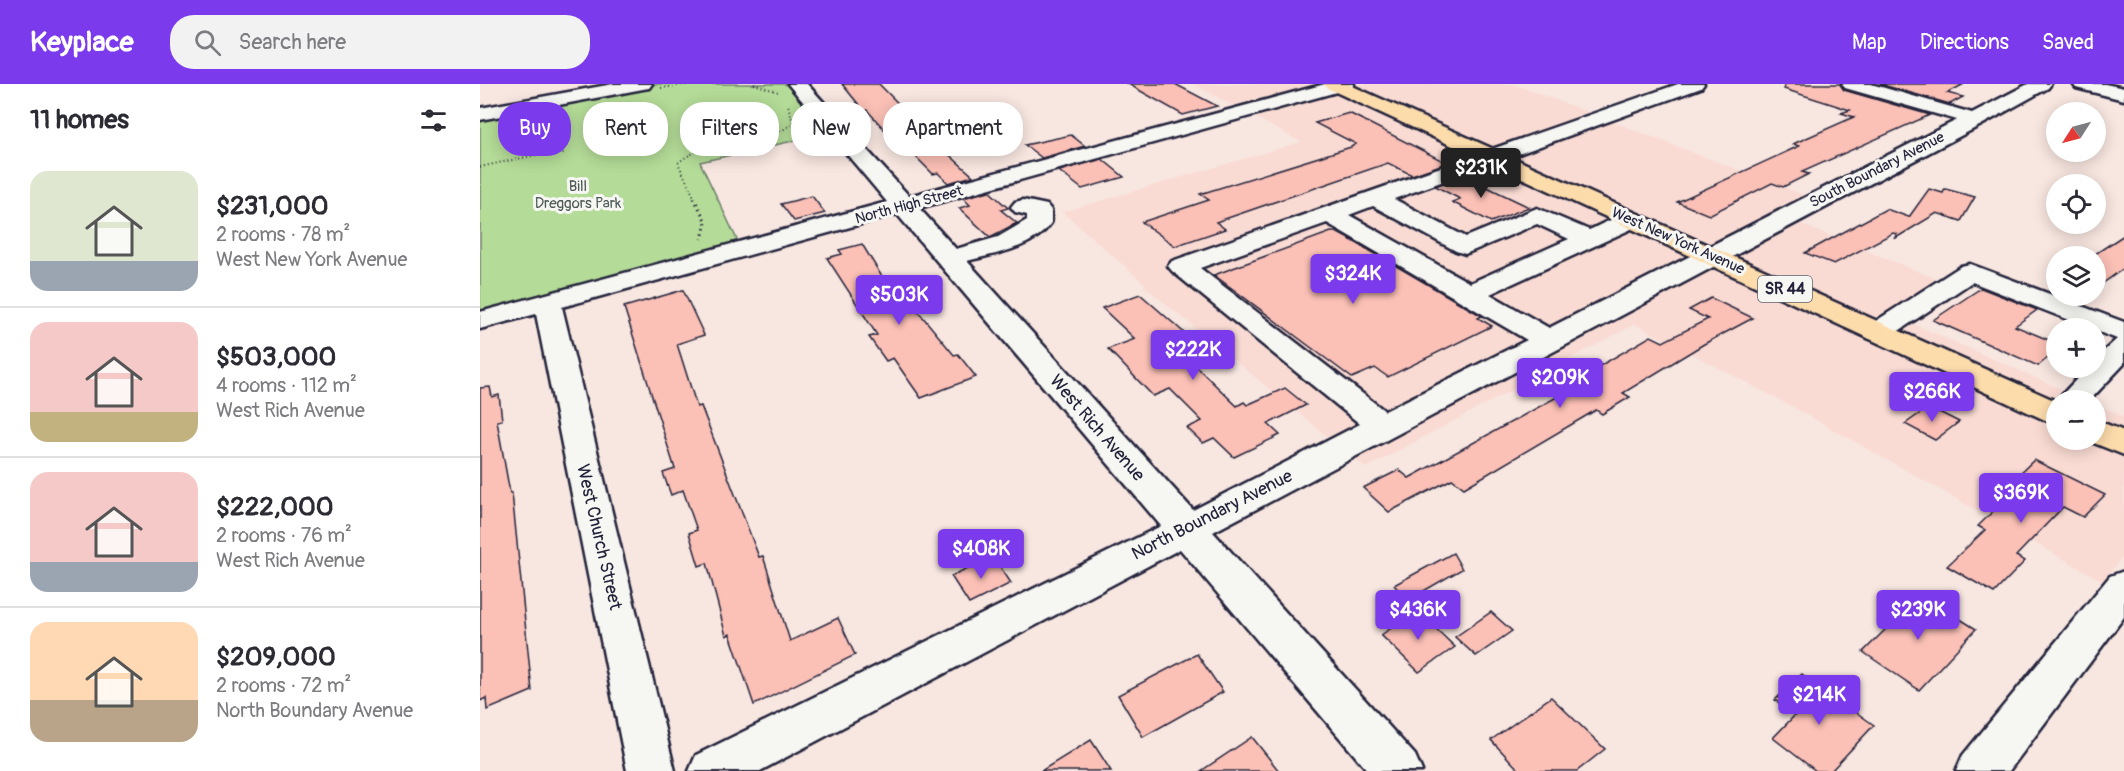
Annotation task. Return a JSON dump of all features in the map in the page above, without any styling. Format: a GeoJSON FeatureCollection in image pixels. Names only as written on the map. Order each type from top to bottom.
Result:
{"type":"FeatureCollection","features":[{"type":"Feature","properties":{"kind":"main road","name":"West New York Avenue"},"geometry":{"type":"LineString","coordinates":[[1338,85],[2046,408]]}},
{"type":"Feature","properties":{"kind":"main road"},"geometry":{"type":"LineString","coordinates":[[2106,436],[2124,444]]}},
{"type":"Feature","properties":{"kind":"street"},"geometry":{"type":"LineString","coordinates":[[480,114],[643,84]]}},
{"type":"Feature","properties":{"kind":"street"},"geometry":{"type":"LineString","coordinates":[[1383,426],[1181,266],[1695,84]]}},
{"type":"Feature","properties":{"kind":"street"},"geometry":{"type":"LineString","coordinates":[[1851,84],[1976,120]]}},
{"type":"Feature","properties":{"kind":"street","name":"South Boundary Avenue"},"geometry":{"type":"LineString","coordinates":[[1711,255],[2043,84]]}},
{"type":"Feature","properties":{"kind":"street"},"geometry":{"type":"LineString","coordinates":[[2082,84],[2124,94]]}},
{"type":"Feature","properties":{"kind":"street","name":"North High Street"},"geometry":{"type":"LineString","coordinates":[[480,321],[903,207],[1338,85]]}},
{"type":"Feature","properties":{"kind":"street","name":"West Rich Avenue"},"geometry":{"type":"LineString","coordinates":[[789,94],[903,207],[949,258],[1398,771]]}},
{"type":"Feature","properties":{"kind":"street"},"geometry":{"type":"LineString","coordinates":[[1375,198],[1515,272]]}},
{"type":"Feature","properties":{"kind":"street"},"geometry":{"type":"LineString","coordinates":[[949,258],[1002,245],[1023,237],[1039,224],[1039,210],[1023,207]]}},
{"type":"Feature","properties":{"kind":"street"},"geometry":{"type":"LineString","coordinates":[[1329,214],[1548,340]]}},
{"type":"Feature","properties":{"kind":"street"},"geometry":{"type":"LineString","coordinates":[[1465,246],[1537,215],[1589,239]]}},
{"type":"Feature","properties":{"kind":"street"},"geometry":{"type":"LineString","coordinates":[[1469,293],[1632,220]]}},
{"type":"Feature","properties":{"kind":"street","name":"North Boundary Avenue"},"geometry":{"type":"LineString","coordinates":[[712,771],[1185,530],[1711,255]]}},
{"type":"Feature","properties":{"kind":"street"},"geometry":{"type":"LineString","coordinates":[[1878,332],[1970,272],[2124,332]]}},
{"type":"Feature","properties":{"kind":"street","name":"West Church Street"},"geometry":{"type":"LineString","coordinates":[[547,303],[651,771]]}},
{"type":"Feature","properties":{"kind":"street"},"geometry":{"type":"LineString","coordinates":[[2082,390],[2124,346]]}},
{"type":"Feature","properties":{"kind":"street"},"geometry":{"type":"LineString","coordinates":[[1980,771],[2124,587]]}},
{"type":"Feature","properties":{"kind":"path"},"geometry":{"type":"LineString","coordinates":[[697,245],[705,233],[706,222],[678,167],[681,159],[694,153],[769,135],[793,123],[789,94],[754,84]]}},
{"type":"Feature","properties":{"kind":"path"},"geometry":{"type":"LineString","coordinates":[[480,167],[531,156]]}},
{"type":"Feature","properties":{"kind":"shaded area"},"geometry":{"type":"Polygon","coordinates":[[[1193,84],[1322,84],[1326,86],[1241,110],[1193,84]]]}},
{"type":"Feature","properties":{"kind":"shaded area"},"geometry":{"type":"Polygon","coordinates":[[[1357,84],[1513,84],[1596,115],[1494,152],[1348,87],[1357,84]]]}},
{"type":"Feature","properties":{"kind":"shaded area"},"geometry":{"type":"Polygon","coordinates":[[[1336,90],[1695,255],[1333,441],[1144,286],[1146,285],[1063,212],[1301,142],[1249,114],[1336,90]]]}},
{"type":"Feature","properties":{"kind":"shaded area"},"geometry":{"type":"Polygon","coordinates":[[[1608,120],[1809,197],[1709,248],[1507,157],[1608,120]]]}},
{"type":"Feature","properties":{"kind":"shaded area"},"geometry":{"type":"Polygon","coordinates":[[[1793,221],[1944,282],[1893,315],[2063,390],[2046,390],[2046,400],[1726,256],[1793,221]]]}},
{"type":"Feature","properties":{"kind":"shaded area"},"geometry":{"type":"Polygon","coordinates":[[[1713,263],[2046,417],[2046,450],[2106,450],[2106,445],[2124,453],[2124,555],[2103,581],[1793,407],[1635,324],[1366,468],[1350,455],[1713,263]]]}},
{"type":"Feature","properties":{"kind":"shaded area"},"geometry":{"type":"Polygon","coordinates":[[[2106,409],[2124,417],[2124,435],[2106,427],[2106,409]]]}},
{"type":"Feature","properties":{"kind":"green space","name":"Bill Dreggors Park"},"geometry":{"type":"Polygon","coordinates":[[[643,84],[797,84],[812,102],[791,102],[791,141],[779,144],[779,102],[680,102],[680,156],[727,156],[700,162],[742,250],[480,321],[480,114],[498,111],[498,156],[571,156],[571,102],[545,102],[643,84]]]}},
{"type":"Feature","properties":{"kind":"building"},"geometry":{"type":"Polygon","coordinates":[[[842,84],[879,84],[897,102],[883,102],[883,128],[871,114],[871,102],[857,102],[842,84]]]}},
{"type":"Feature","properties":{"kind":"building"},"geometry":{"type":"Polygon","coordinates":[[[1128,84],[1175,84],[1217,106],[1183,115],[1128,84]]]}},
{"type":"Feature","properties":{"kind":"building"},"geometry":{"type":"Polygon","coordinates":[[[1785,84],[1840,84],[1844,90],[1930,115],[1802,172],[1809,174],[1783,187],[1772,183],[1709,215],[1677,202],[1799,146],[1793,144],[1854,117],[1841,113],[1850,110],[1784,89],[1785,84]]]}},
{"type":"Feature","properties":{"kind":"building"},"geometry":{"type":"Polygon","coordinates":[[[1879,84],[1964,84],[1947,93],[1963,97],[1950,104],[1879,84]]]}},
{"type":"Feature","properties":{"kind":"building"},"geometry":{"type":"Polygon","coordinates":[[[1349,113],[1447,163],[1412,175],[1388,163],[1216,222],[1225,229],[1175,246],[1142,222],[1209,200],[1200,194],[1351,147],[1356,144],[1315,123],[1349,113]]]}},
{"type":"Feature","properties":{"kind":"building"},"geometry":{"type":"Polygon","coordinates":[[[1071,135],[1085,146],[1042,158],[1025,145],[1071,135]]]}},
{"type":"Feature","properties":{"kind":"building"},"geometry":{"type":"Polygon","coordinates":[[[915,156],[951,156],[973,176],[948,183],[938,173],[933,174],[915,156]]]}},
{"type":"Feature","properties":{"kind":"building"},"geometry":{"type":"Polygon","coordinates":[[[1102,159],[1124,177],[1082,189],[1059,171],[1102,159]]]}},
{"type":"Feature","properties":{"kind":"building"},"geometry":{"type":"Polygon","coordinates":[[[1464,176],[1529,207],[1491,222],[1452,202],[1460,199],[1435,186],[1464,176]]]}},
{"type":"Feature","properties":{"kind":"building"},"geometry":{"type":"Polygon","coordinates":[[[1929,189],[1943,193],[1945,189],[1975,197],[1961,221],[1937,213],[1894,239],[1897,234],[1893,233],[1834,264],[1805,253],[1886,209],[1909,217],[1929,189]]]}},
{"type":"Feature","properties":{"kind":"building"},"geometry":{"type":"Polygon","coordinates":[[[989,191],[1008,208],[1001,210],[1017,223],[990,237],[959,208],[970,205],[963,198],[989,191]]]}},
{"type":"Feature","properties":{"kind":"building"},"geometry":{"type":"Polygon","coordinates":[[[812,196],[825,213],[794,221],[781,204],[812,196]]]}},
{"type":"Feature","properties":{"kind":"building"},"geometry":{"type":"Polygon","coordinates":[[[1336,232],[1360,245],[1482,316],[1478,318],[1492,326],[1388,377],[1375,368],[1352,378],[1214,275],[1336,232]]]}},
{"type":"Feature","properties":{"kind":"building"},"geometry":{"type":"Polygon","coordinates":[[[2124,235],[2124,268],[2106,281],[2106,247],[2124,235]]]}},
{"type":"Feature","properties":{"kind":"building"},"geometry":{"type":"Polygon","coordinates":[[[862,244],[887,285],[894,282],[954,355],[958,354],[976,377],[921,398],[893,358],[886,361],[869,337],[877,335],[827,258],[842,254],[839,250],[862,244]]]}},
{"type":"Feature","properties":{"kind":"building"},"geometry":{"type":"Polygon","coordinates":[[[1981,288],[2037,310],[2015,326],[2046,339],[2046,359],[2038,366],[1933,320],[1981,288]]]}},
{"type":"Feature","properties":{"kind":"building"},"geometry":{"type":"Polygon","coordinates":[[[683,290],[704,335],[677,344],[697,407],[701,406],[759,557],[763,556],[790,641],[838,618],[855,655],[754,705],[730,634],[726,636],[707,563],[699,566],[689,533],[697,530],[683,490],[671,495],[663,473],[675,469],[624,307],[683,290]]]}},
{"type":"Feature","properties":{"kind":"building"},"geometry":{"type":"Polygon","coordinates":[[[1140,294],[1189,337],[1172,343],[1237,406],[1244,402],[1247,405],[1285,388],[1306,405],[1268,424],[1280,435],[1234,457],[1214,438],[1203,443],[1187,428],[1202,421],[1170,389],[1153,396],[1108,349],[1135,339],[1102,308],[1140,294]]]}},
{"type":"Feature","properties":{"kind":"building"},"geometry":{"type":"Polygon","coordinates":[[[1711,298],[1753,318],[1704,344],[1623,393],[1630,397],[1602,414],[1596,410],[1464,488],[1452,479],[1389,512],[1363,488],[1399,470],[1409,478],[1566,392],[1560,389],[1651,336],[1663,342],[1708,319],[1689,310],[1711,298]]]}},
{"type":"Feature","properties":{"kind":"building"},"geometry":{"type":"Polygon","coordinates":[[[490,387],[492,397],[499,395],[502,420],[497,421],[510,493],[512,493],[532,691],[487,710],[486,698],[480,701],[480,388],[490,387]]]}},
{"type":"Feature","properties":{"kind":"building"},"geometry":{"type":"Polygon","coordinates":[[[1929,407],[1959,422],[1935,440],[1905,424],[1929,407]]]}},
{"type":"Feature","properties":{"kind":"building"},"geometry":{"type":"Polygon","coordinates":[[[2034,460],[2105,495],[2083,517],[2063,507],[2016,556],[2025,561],[1994,593],[1947,566],[1985,530],[1978,526],[2025,480],[2017,476],[2034,460]]]}},
{"type":"Feature","properties":{"kind":"building"},"geometry":{"type":"Polygon","coordinates":[[[1453,553],[1462,569],[1408,600],[1394,585],[1453,553]]]}},
{"type":"Feature","properties":{"kind":"building"},"geometry":{"type":"Polygon","coordinates":[[[993,556],[1011,583],[969,604],[951,576],[993,556]]]}},
{"type":"Feature","properties":{"kind":"building"},"geometry":{"type":"Polygon","coordinates":[[[1925,597],[1976,629],[1919,690],[1863,652],[1888,627],[1878,621],[1895,604],[1909,613],[1925,597]]]}},
{"type":"Feature","properties":{"kind":"building"},"geometry":{"type":"Polygon","coordinates":[[[1417,611],[1455,647],[1419,672],[1381,635],[1417,611]]]}},
{"type":"Feature","properties":{"kind":"building"},"geometry":{"type":"Polygon","coordinates":[[[1491,612],[1512,631],[1476,656],[1455,637],[1491,612]]]}},
{"type":"Feature","properties":{"kind":"building"},"geometry":{"type":"Polygon","coordinates":[[[1197,654],[1223,692],[1143,737],[1118,695],[1197,654]]]}},
{"type":"Feature","properties":{"kind":"building"},"geometry":{"type":"Polygon","coordinates":[[[1802,674],[1874,725],[1831,771],[1816,771],[1773,738],[1795,715],[1775,700],[1802,674]]]}},
{"type":"Feature","properties":{"kind":"building"},"geometry":{"type":"Polygon","coordinates":[[[1551,697],[1605,749],[1577,771],[1520,771],[1491,740],[1551,697]]]}},
{"type":"Feature","properties":{"kind":"building"},"geometry":{"type":"Polygon","coordinates":[[[1252,737],[1279,771],[1201,771],[1252,737]]]}},
{"type":"Feature","properties":{"kind":"building"},"geometry":{"type":"Polygon","coordinates":[[[1091,740],[1111,771],[1041,771],[1091,740]]]}}]}
